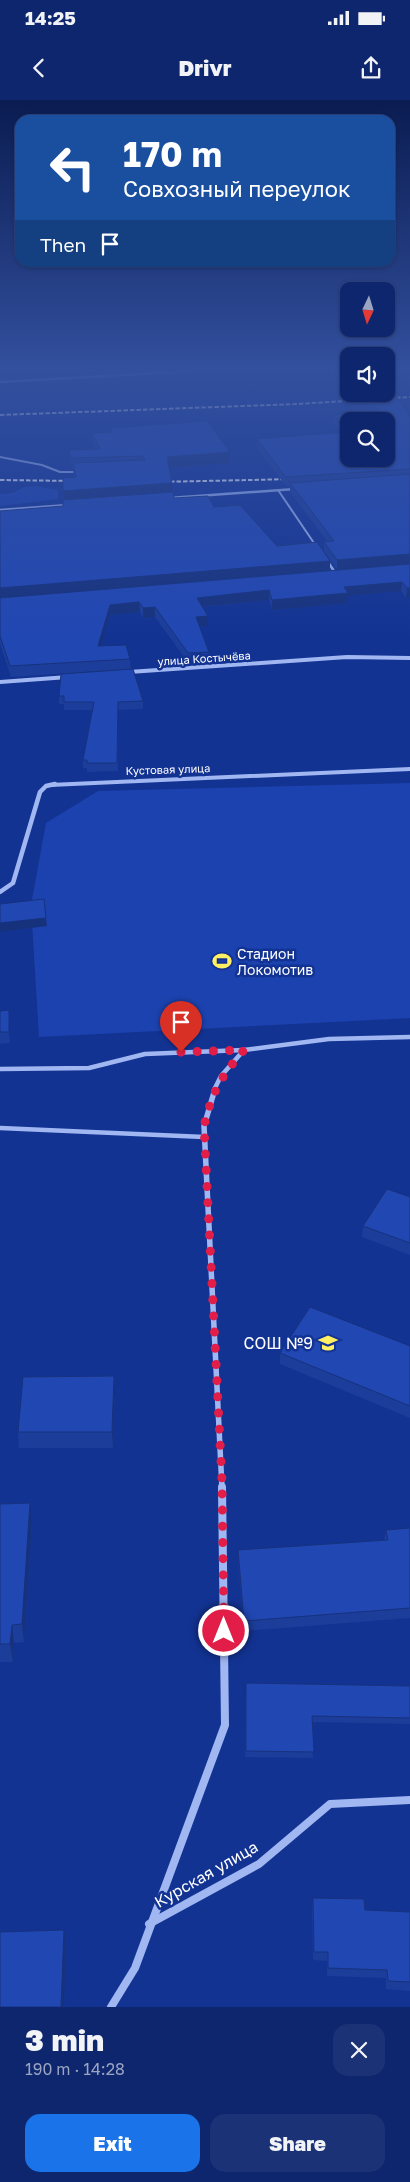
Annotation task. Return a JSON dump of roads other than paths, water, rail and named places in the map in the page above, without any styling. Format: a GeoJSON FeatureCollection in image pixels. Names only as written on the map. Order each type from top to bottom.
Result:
{"type":"FeatureCollection","features":[{"type":"Feature","properties":{"kind":"street"},"geometry":{"type":"LineString","coordinates":[[169,498],[297,488]]}},
{"type":"Feature","properties":{"kind":"street"},"geometry":{"type":"LineString","coordinates":[[0,510],[70,505]]}},
{"type":"Feature","properties":{"kind":"street","name":"улица Костычёва"},"geometry":{"type":"LineString","coordinates":[[122,673],[347,657],[410,658]]}},
{"type":"Feature","properties":{"kind":"street"},"geometry":{"type":"LineString","coordinates":[[0,682],[73,676]]}},
{"type":"Feature","properties":{"kind":"street","name":"Кустовая улица"},"geometry":{"type":"LineString","coordinates":[[0,892],[12,883],[40,792],[46,786],[57,782],[410,769]]}},
{"type":"Feature","properties":{"kind":"street"},"geometry":{"type":"LineString","coordinates":[[0,1069],[89,1068],[145,1054],[244,1050],[328,1039],[410,1038]]}},
{"type":"Feature","properties":{"kind":"street"},"geometry":{"type":"LineString","coordinates":[[110,2007],[134,1968],[225,1726],[222,1481],[204,1126],[212,1095],[221,1076],[244,1050]]}},
{"type":"Feature","properties":{"kind":"street","name":"Курская улица"},"geometry":{"type":"LineString","coordinates":[[149,1924],[260,1864],[330,1804],[410,1800]]}},
{"type":"Feature","properties":{"kind":"lane"},"geometry":{"type":"LineString","coordinates":[[16,460],[42,465],[60,472],[79,472]]}},
{"type":"Feature","properties":{"kind":"lane"},"geometry":{"type":"LineString","coordinates":[[278,490],[320,552]]}},
{"type":"Feature","properties":{"kind":"lane"},"geometry":{"type":"LineString","coordinates":[[326,559],[336,575]]}},
{"type":"Feature","properties":{"kind":"lane"},"geometry":{"type":"LineString","coordinates":[[0,1128],[204,1137]]}},
{"type":"Feature","properties":{"kind":"railway"},"geometry":{"type":"LineString","coordinates":[[157,482],[295,479]]}},
{"type":"Feature","properties":{"kind":"railway"},"geometry":{"type":"LineString","coordinates":[[0,480],[77,481]]}},
{"type":"Feature","properties":{"kind":"place","name":"Стадион Локомотив"},"geometry":{"type":"Point","coordinates":[222,961]}},
{"type":"Feature","properties":{"kind":"place","name":"СОШ №9"},"geometry":{"type":"Point","coordinates":[328,1343]}}]}
